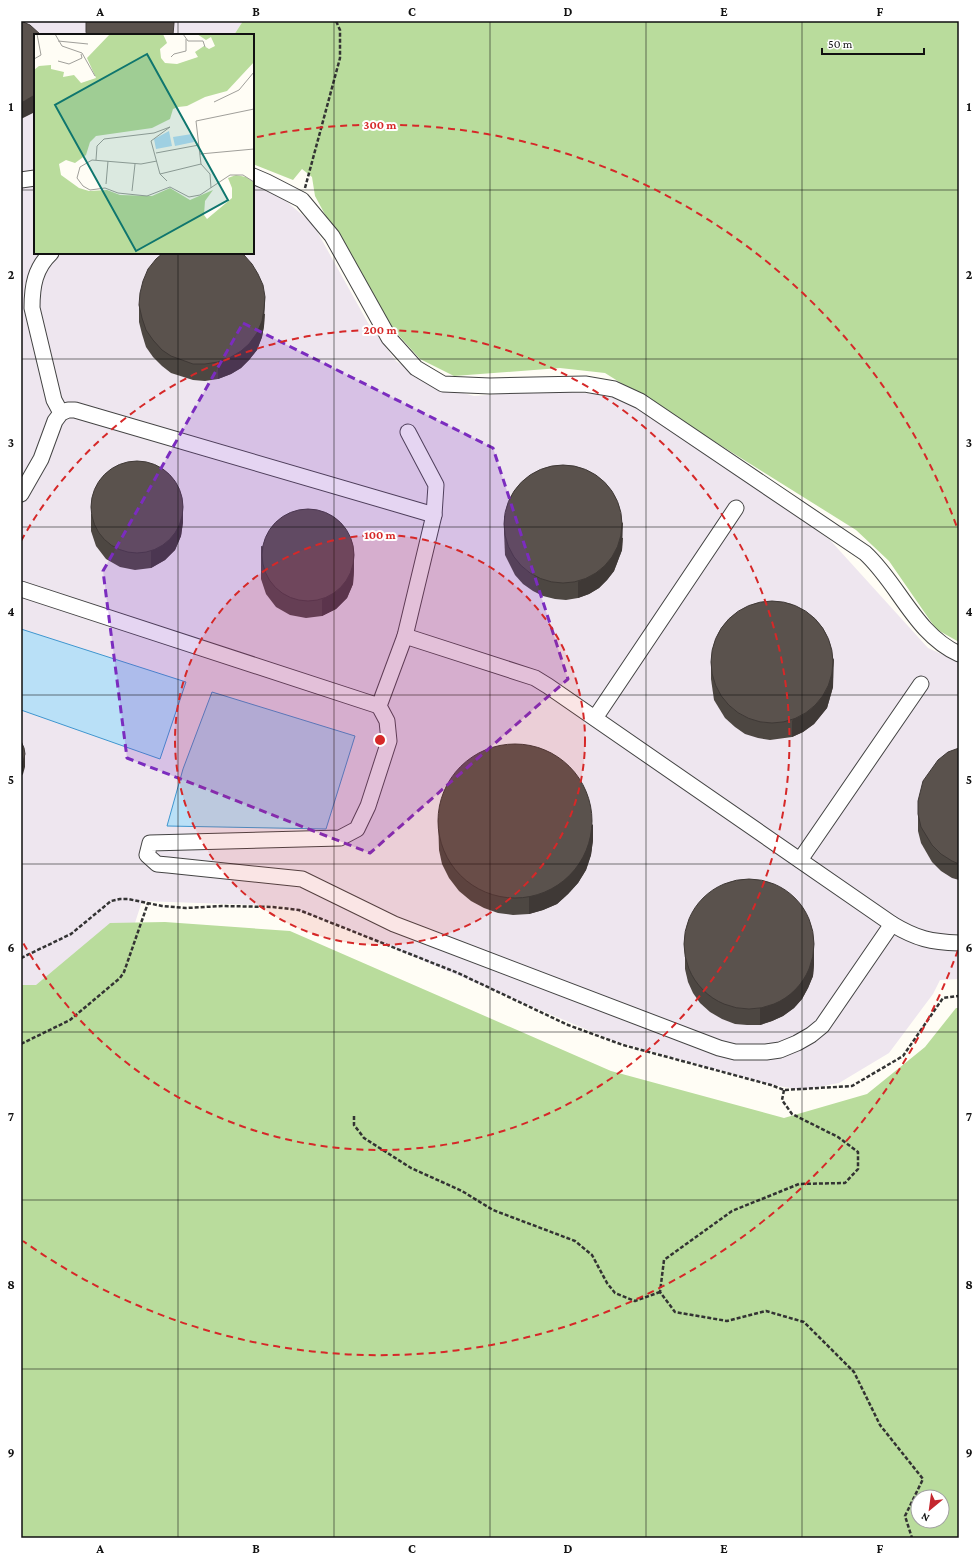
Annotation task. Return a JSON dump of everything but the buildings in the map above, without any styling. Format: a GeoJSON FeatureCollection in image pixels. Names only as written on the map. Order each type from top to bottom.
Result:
{"type":"FeatureCollection","features":[{"type":"Feature","properties":{"kind":"lane"},"geometry":{"type":"LineString","coordinates":[[254,176],[302,200],[332,236],[389,338],[416,368],[444,384],[490,386],[585,384],[614,389],[640,401],[865,553],[878,565],[932,638],[949,650],[959,654]]}},
{"type":"Feature","properties":{"kind":"lane"},"geometry":{"type":"LineString","coordinates":[[21,180],[34,178]]}},
{"type":"Feature","properties":{"kind":"lane"},"geometry":{"type":"LineString","coordinates":[[50,254],[40,265],[34,279],[32,308],[54,400],[61,413]]}},
{"type":"Feature","properties":{"kind":"lane"},"geometry":{"type":"LineString","coordinates":[[21,494],[41,459],[55,420],[61,413],[68,410],[75,410],[434,515]]}},
{"type":"Feature","properties":{"kind":"lane"},"geometry":{"type":"LineString","coordinates":[[379,706],[405,636],[434,515],[436,485],[408,432]]}},
{"type":"Feature","properties":{"kind":"lane"},"geometry":{"type":"LineString","coordinates":[[596,718],[736,508]]}},
{"type":"Feature","properties":{"kind":"lane"},"geometry":{"type":"LineString","coordinates":[[21,589],[379,706],[387,721],[389,741],[368,806],[357,829],[340,838],[150,843],[147,855],[157,864],[302,879],[394,924],[719,1048],[735,1052],[766,1052],[780,1050],[797,1043],[822,1026],[892,924]]}},
{"type":"Feature","properties":{"kind":"lane"},"geometry":{"type":"LineString","coordinates":[[405,636],[535,678],[596,718],[892,924],[909,934],[924,939],[959,943]]}},
{"type":"Feature","properties":{"kind":"lane"},"geometry":{"type":"LineString","coordinates":[[800,860],[921,684]]}},
{"type":"Feature","properties":{"kind":"path"},"geometry":{"type":"LineString","coordinates":[[302,200],[340,58],[340,30],[336,21]]}},
{"type":"Feature","properties":{"kind":"path"},"geometry":{"type":"LineString","coordinates":[[21,958],[71,934],[111,901],[128,899],[162,906],[186,908],[222,906],[265,907],[299,910],[464,976],[549,1017],[575,1027],[624,1045],[784,1090],[852,1086],[903,1056],[943,998],[959,996]]}},
{"type":"Feature","properties":{"kind":"path"},"geometry":{"type":"LineString","coordinates":[[21,1044],[70,1020],[120,978],[124,972],[148,903]]}},
{"type":"Feature","properties":{"kind":"path"},"geometry":{"type":"LineString","coordinates":[[784,1090],[782,1100],[792,1114],[838,1137],[858,1152],[858,1169],[845,1184],[799,1184],[732,1211],[664,1260],[660,1292],[675,1312],[727,1321],[766,1311],[804,1322],[854,1372],[880,1425],[923,1478],[905,1516],[912,1538]]}},
{"type":"Feature","properties":{"kind":"path"},"geometry":{"type":"LineString","coordinates":[[354,1116],[354,1125],[364,1138],[412,1168],[462,1191],[492,1210],[575,1241],[592,1255],[607,1283],[615,1293],[635,1301],[660,1292]]}},
{"type":"Feature","properties":{"kind":"highlighted area"},"geometry":{"type":"Polygon","coordinates":[[[243,323],[493,448],[568,679],[370,853],[127,758],[103,571],[243,323]]]}},
{"type":"Feature","properties":{"kind":"shaded area"},"geometry":{"type":"Polygon","coordinates":[[[21,21],[243,21],[235,34],[34,34],[34,254],[254,254],[254,183],[286,201],[313,224],[368,323],[396,361],[428,383],[474,396],[554,390],[614,396],[648,412],[830,540],[928,648],[959,662],[959,979],[940,980],[933,994],[889,1053],[839,1083],[802,1090],[773,1085],[614,1041],[331,922],[282,906],[142,901],[119,973],[21,1038],[21,21]]]}},
{"type":"Feature","properties":{"kind":"green space"},"geometry":{"type":"Polygon","coordinates":[[[243,21],[959,21],[959,642],[936,629],[889,561],[856,530],[605,373],[560,368],[454,376],[420,359],[392,328],[335,233],[315,196],[312,177],[302,169],[293,180],[254,164],[254,34],[235,34],[243,21]]]}},
{"type":"Feature","properties":{"kind":"green space"},"geometry":{"type":"Polygon","coordinates":[[[165,922],[290,931],[611,1071],[784,1118],[867,1094],[925,1047],[956,1008],[959,1008],[959,1538],[21,1538],[21,985],[36,985],[110,923],[165,922]]]}},
{"type":"Feature","properties":{"kind":"water"},"geometry":{"type":"Polygon","coordinates":[[[21,629],[186,682],[160,759],[21,710],[21,629]]]}},
{"type":"Feature","properties":{"kind":"water"},"geometry":{"type":"Polygon","coordinates":[[[212,692],[355,736],[326,829],[167,826],[183,769],[212,692]]]}}]}
